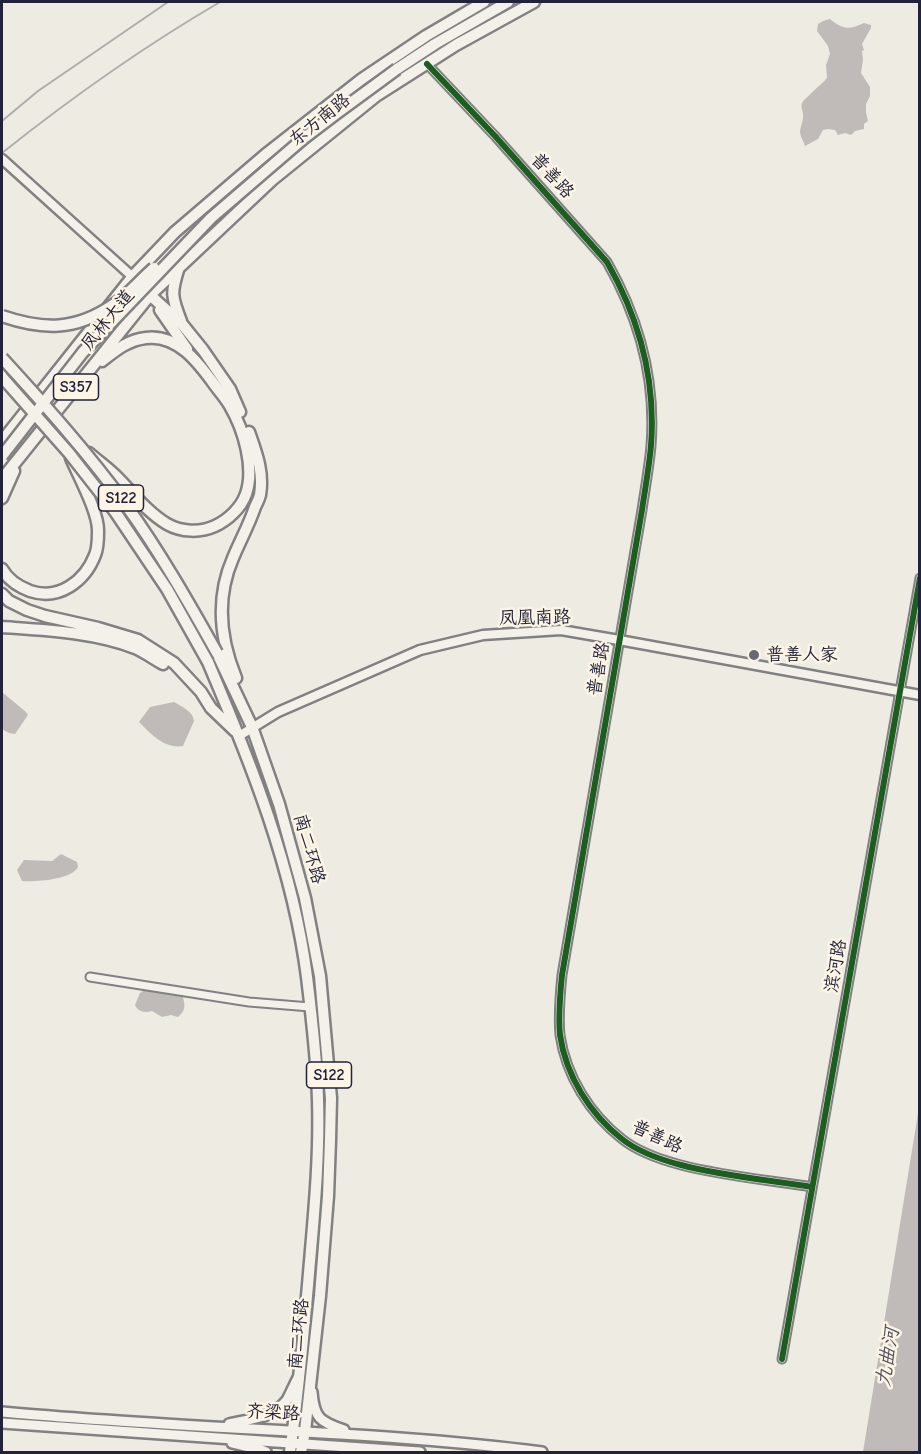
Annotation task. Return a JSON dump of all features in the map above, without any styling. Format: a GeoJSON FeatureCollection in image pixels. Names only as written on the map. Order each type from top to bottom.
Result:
{"type":"FeatureCollection","features":[{"type":"Feature","properties":{"kind":"main road","name":"东方南路"},"geometry":{"type":"LineString","coordinates":[[133,276],[184,224],[265,155],[362,78],[426,36],[484,2]]}},
{"type":"Feature","properties":{"kind":"main road"},"geometry":{"type":"LineString","coordinates":[[2,316],[25,324],[53,327],[75,323],[94,316],[113,305],[211,218],[337,112],[435,44],[508,2]]}},
{"type":"Feature","properties":{"kind":"main road","name":"东方南路"},"geometry":{"type":"LineString","coordinates":[[150,295],[272,180],[376,96],[456,45],[534,2]]}},
{"type":"Feature","properties":{"kind":"main road"},"geometry":{"type":"LineString","coordinates":[[2,456],[83,352],[211,218]]}},
{"type":"Feature","properties":{"kind":"main road"},"geometry":{"type":"LineString","coordinates":[[179,266],[172,290],[182,324]]}},
{"type":"Feature","properties":{"kind":"main road","name":"凤林大道"},"geometry":{"type":"LineString","coordinates":[[2,441],[133,276]]}},
{"type":"Feature","properties":{"kind":"main road","name":"凤林大道"},"geometry":{"type":"LineString","coordinates":[[2,479],[150,295]]}},
{"type":"Feature","properties":{"kind":"main road"},"geometry":{"type":"LineString","coordinates":[[150,295],[182,324],[230,389],[249,432],[260,465],[260,495],[232,559],[221,602],[223,635],[252,727]]}},
{"type":"Feature","properties":{"kind":"main road"},"geometry":{"type":"LineString","coordinates":[[74,439],[115,475],[150,512],[168,525],[187,531],[206,530],[222,523],[236,511],[246,495],[249,472],[245,440],[230,406],[150,295]]}},
{"type":"Feature","properties":{"kind":"main road"},"geometry":{"type":"LineString","coordinates":[[85,374],[125,343],[147,337],[162,339],[183,348],[196,361]]}},
{"type":"Feature","properties":{"kind":"main road","name":"南二环路"},"geometry":{"type":"LineString","coordinates":[[2,358],[74,439],[127,506],[179,584],[217,653],[252,727],[292,849],[305,898],[320,976],[331,1098],[328,1196],[320,1296],[293,1430]]}},
{"type":"Feature","properties":{"kind":"main road","name":"南二环路"},"geometry":{"type":"LineString","coordinates":[[2,376],[69,453],[116,513],[161,580],[208,662],[266,809],[292,899],[307,976],[318,1099],[305,1431]]}},
{"type":"Feature","properties":{"kind":"main road"},"geometry":{"type":"LineString","coordinates":[[2,498],[25,449]]}},
{"type":"Feature","properties":{"kind":"main road"},"geometry":{"type":"LineString","coordinates":[[2,569],[7,578],[22,588],[36,593],[52,594],[68,588],[83,577],[96,553],[99,529],[90,500],[69,453]]}},
{"type":"Feature","properties":{"kind":"main road"},"geometry":{"type":"LineString","coordinates":[[2,594],[9,601],[36,613],[98,633]]}},
{"type":"Feature","properties":{"kind":"main road"},"geometry":{"type":"LineString","coordinates":[[2,627],[98,633],[138,640],[174,663],[211,708],[239,736]]}},
{"type":"Feature","properties":{"kind":"main road"},"geometry":{"type":"LineString","coordinates":[[318,1141],[330,1140]]}},
{"type":"Feature","properties":{"kind":"main road"},"geometry":{"type":"LineString","coordinates":[[216,1426],[264,1417],[272,1413],[286,1400],[306,1374]]}},
{"type":"Feature","properties":{"kind":"main road"},"geometry":{"type":"LineString","coordinates":[[306,1374],[317,1416],[328,1425],[357,1435]]}},
{"type":"Feature","properties":{"kind":"main road","name":"齐梁路"},"geometry":{"type":"LineString","coordinates":[[2,1412],[293,1430],[495,1446],[542,1452]]}},
{"type":"Feature","properties":{"kind":"main road","name":"齐梁路"},"geometry":{"type":"LineString","coordinates":[[2,1423],[212,1438],[296,1448],[354,1448],[420,1452]]}},
{"type":"Feature","properties":{"kind":"main road","name":"S122"},"geometry":{"type":"LineString","coordinates":[[293,1430],[296,1448]]}},
{"type":"Feature","properties":{"kind":"main road","name":"S122"},"geometry":{"type":"LineString","coordinates":[[296,1448],[305,1431]]}},
{"type":"Feature","properties":{"kind":"main road"},"geometry":{"type":"LineString","coordinates":[[212,1438],[266,1452]]}},
{"type":"Feature","properties":{"kind":"main road"},"geometry":{"type":"LineString","coordinates":[[335,1452],[354,1448]]}},
{"type":"Feature","properties":{"kind":"street","name":"普善路"},"geometry":{"type":"LineString","coordinates":[[427,64],[607,262],[633,317],[650,386],[651,447],[642,510],[558,1006],[560,1036],[568,1064],[582,1096],[600,1119],[623,1140],[648,1153],[705,1170],[812,1187]]}},
{"type":"Feature","properties":{"kind":"street"},"geometry":{"type":"LineString","coordinates":[[2,159],[133,276],[150,295]]}},
{"type":"Feature","properties":{"kind":"street","name":"滨河路"},"geometry":{"type":"LineString","coordinates":[[782,1359],[920,578]]}},
{"type":"Feature","properties":{"kind":"street","name":"凤凰南路"},"geometry":{"type":"LineString","coordinates":[[239,736],[278,712],[420,650],[483,635],[561,630],[920,695]]}},
{"type":"Feature","properties":{"kind":"street"},"geometry":{"type":"LineString","coordinates":[[90,977],[249,1002],[310,1007]]}},
{"type":"Feature","properties":{"kind":"water"},"geometry":{"type":"Polygon","coordinates":[[[830,19],[847,28],[864,23],[871,25],[862,44],[864,50],[862,51],[861,73],[870,87],[870,96],[866,104],[868,121],[864,124],[864,129],[855,131],[851,135],[845,133],[838,135],[835,130],[823,130],[818,139],[805,146],[800,132],[803,115],[802,103],[827,78],[826,65],[830,54],[828,46],[817,31],[818,24],[830,19]]]}},
{"type":"Feature","properties":{"kind":"water"},"geometry":{"type":"Polygon","coordinates":[[[2,692],[28,715],[15,734],[2,729],[2,692]]]}},
{"type":"Feature","properties":{"kind":"water"},"geometry":{"type":"Polygon","coordinates":[[[174,702],[189,712],[194,721],[183,746],[164,743],[139,722],[150,707],[174,702]]]}},
{"type":"Feature","properties":{"kind":"water"},"geometry":{"type":"Polygon","coordinates":[[[61,854],[77,862],[78,867],[74,871],[52,879],[22,881],[17,870],[24,860],[52,861],[61,854]]]}},
{"type":"Feature","properties":{"kind":"water"},"geometry":{"type":"Polygon","coordinates":[[[144,990],[183,997],[184,1010],[178,1017],[171,1015],[162,1017],[152,1011],[140,1011],[135,1005],[140,993],[144,990]]]}},
{"type":"Feature","properties":{"kind":"water","name":"九曲河"},"geometry":{"type":"Polygon","coordinates":[[[919,1107],[919,1452],[863,1452],[919,1107]]]}},
{"type":"Feature","properties":{"kind":"railway"},"geometry":{"type":"LineString","coordinates":[[2,121],[38,91],[168,2]]}},
{"type":"Feature","properties":{"kind":"railway"},"geometry":{"type":"LineString","coordinates":[[2,153],[108,74],[220,2]]}},
{"type":"Feature","properties":{"kind":"cycle path"},"geometry":{"type":"LineString","coordinates":[[427,64],[495,136],[607,262],[628,305],[648,374],[652,422],[648,470],[562,975],[559,1028],[568,1065],[581,1093],[600,1118],[622,1139],[642,1151],[666,1161],[697,1169],[812,1187]]}},
{"type":"Feature","properties":{"kind":"cycle path"},"geometry":{"type":"LineString","coordinates":[[782,1359],[920,578]]}},
{"type":"Feature","properties":{"kind":"place","name":"普善人家"},"geometry":{"type":"Point","coordinates":[754,655]}}]}
